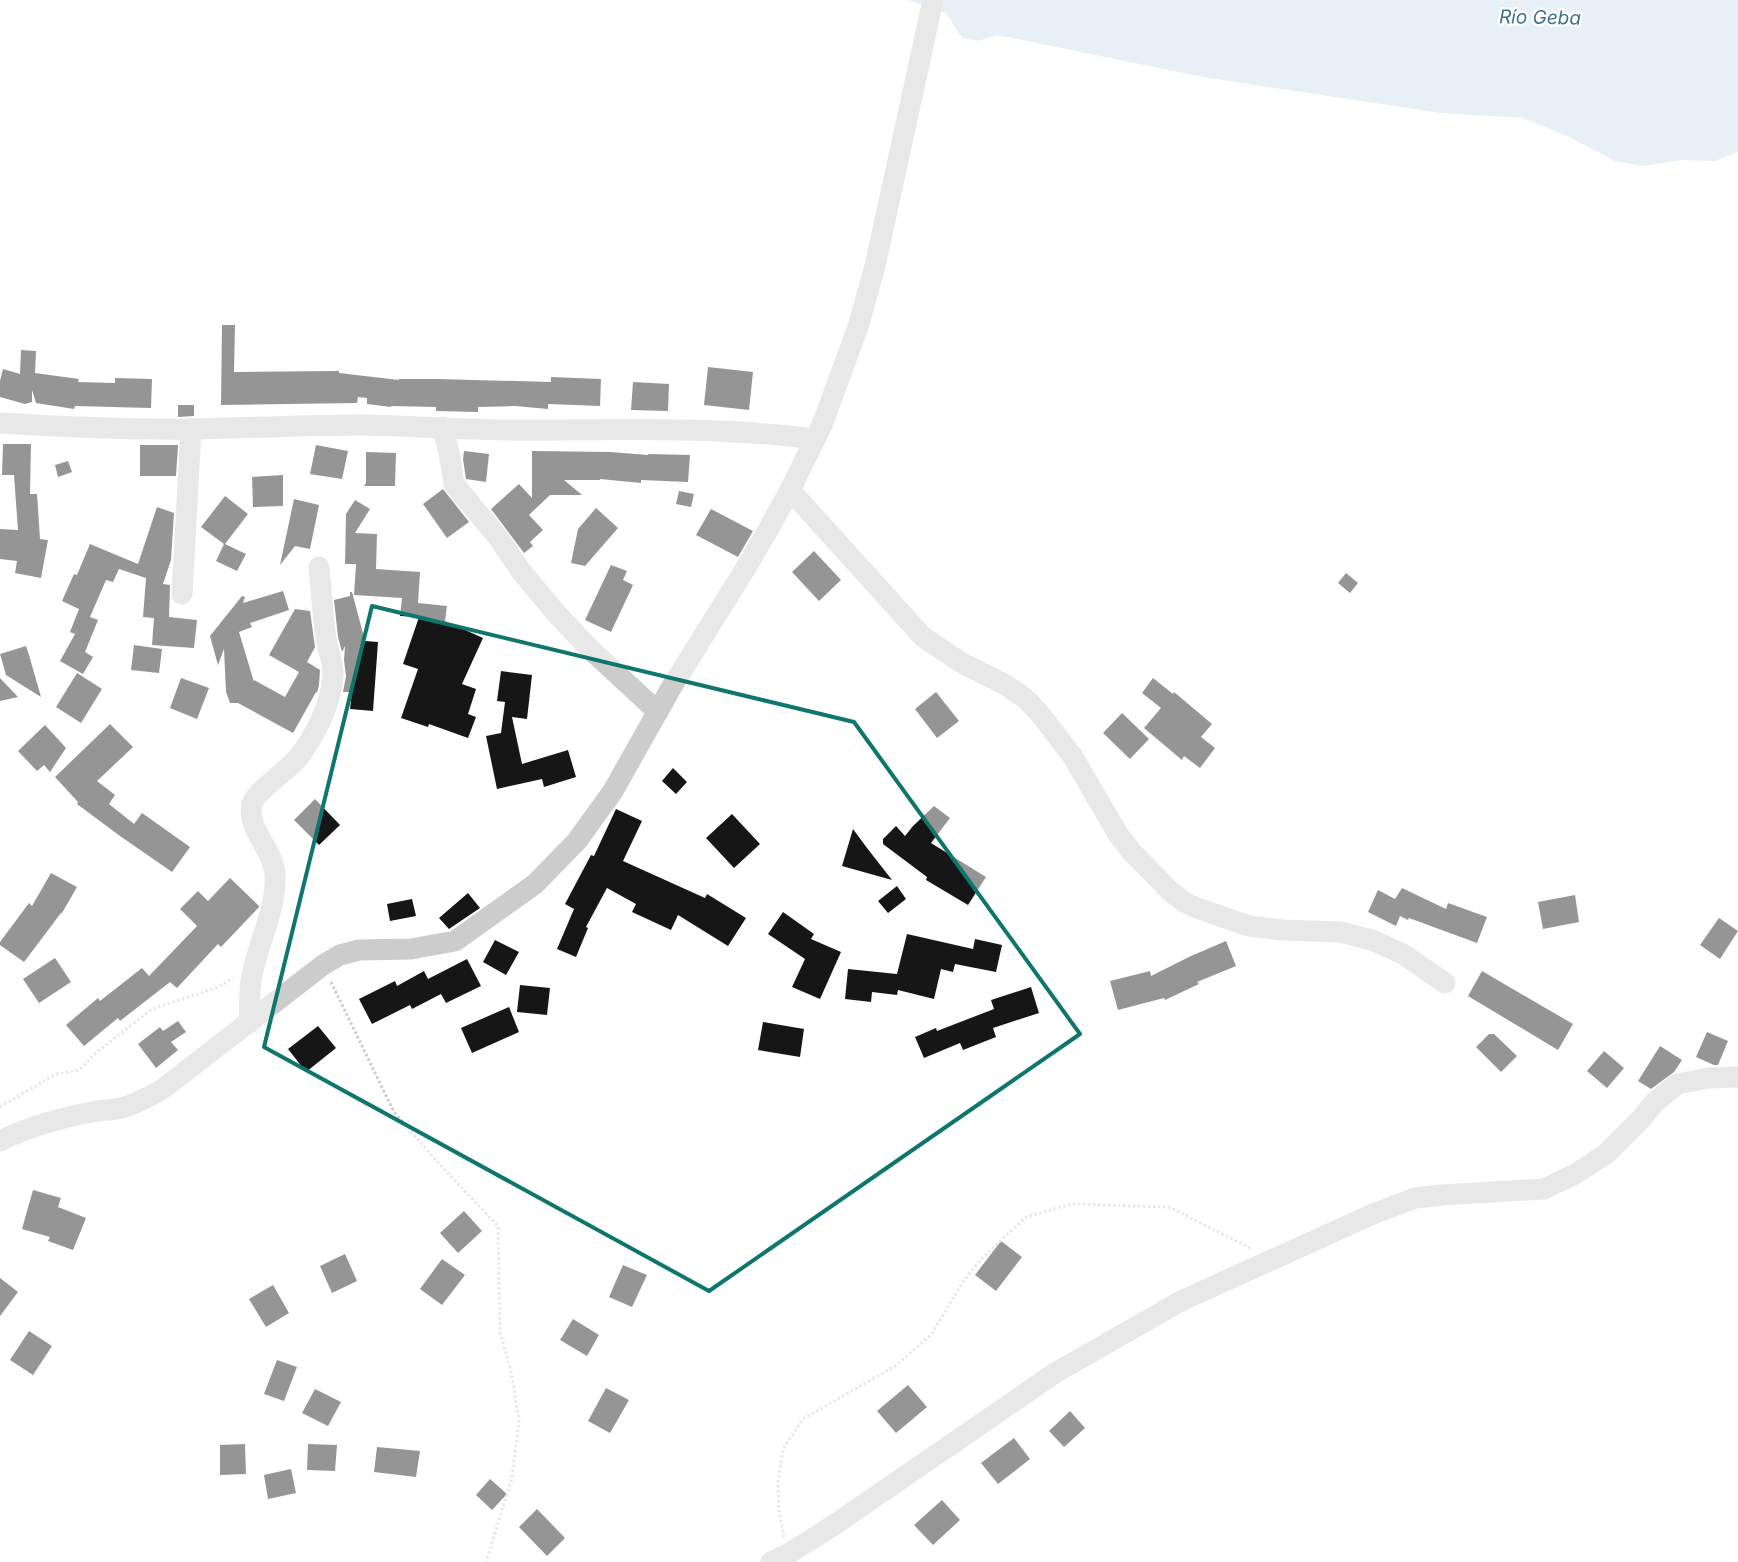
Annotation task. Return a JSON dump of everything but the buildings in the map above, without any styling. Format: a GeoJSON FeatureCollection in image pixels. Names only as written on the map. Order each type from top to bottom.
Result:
{"type":"FeatureCollection","features":[{"type":"Feature","properties":{"kind":"street"},"geometry":{"type":"LineString","coordinates":[[0,1141],[58,1120],[121,1108],[139,1102],[160,1091],[323,965],[340,955],[359,950],[411,950],[455,940],[535,884],[560,860],[596,816],[613,792],[658,712],[747,566],[790,490],[815,439],[858,327],[875,266],[933,0]]}},
{"type":"Feature","properties":{"kind":"street"},"geometry":{"type":"LineString","coordinates":[[0,424],[81,428],[191,429],[365,425],[512,430],[636,428],[696,430],[815,439]]}},
{"type":"Feature","properties":{"kind":"street"},"geometry":{"type":"LineString","coordinates":[[442,427],[449,452],[454,484],[497,536],[521,571],[555,612],[590,649],[658,712]]}},
{"type":"Feature","properties":{"kind":"street"},"geometry":{"type":"LineString","coordinates":[[182,594],[191,429]]}},
{"type":"Feature","properties":{"kind":"street"},"geometry":{"type":"LineString","coordinates":[[790,490],[922,637],[962,663],[1006,685],[1026,699],[1041,715],[1073,757],[1118,834],[1131,851],[1170,891],[1184,902],[1249,926],[1282,930],[1340,932],[1372,940],[1403,954],[1445,983]]}},
{"type":"Feature","properties":{"kind":"street"},"geometry":{"type":"LineString","coordinates":[[249,1023],[251,981],[274,895],[275,876],[274,865],[269,851],[254,828],[250,816],[252,802],[297,760],[320,723],[334,675],[326,640],[319,567]]}},
{"type":"Feature","properties":{"kind":"street"},"geometry":{"type":"LineString","coordinates":[[779,1558],[1055,1373],[1180,1301],[1373,1214],[1415,1198],[1544,1189],[1575,1174],[1606,1154],[1655,1102],[1677,1084],[1709,1078],[1738,1077]]}},
{"type":"Feature","properties":{"kind":"path"},"geometry":{"type":"LineString","coordinates":[[323,965],[394,1112],[441,1166],[498,1226],[500,1332],[512,1376],[520,1421],[512,1478],[486,1562]]}},
{"type":"Feature","properties":{"kind":"path"},"geometry":{"type":"LineString","coordinates":[[0,1107],[56,1074],[79,1070],[97,1052],[152,1009],[219,987],[234,977],[251,981]]}},
{"type":"Feature","properties":{"kind":"path"},"geometry":{"type":"LineString","coordinates":[[779,1558],[778,1483],[784,1449],[803,1419],[895,1366],[931,1334],[962,1283],[982,1258],[1026,1217],[1071,1204],[1169,1207],[1250,1249],[1280,1256]]}},
{"type":"Feature","properties":{"kind":"highlighted area"},"geometry":{"type":"Polygon","coordinates":[[[372,606],[854,722],[1080,1034],[709,1291],[264,1047],[372,606]]]}},
{"type":"Feature","properties":{"kind":"water","name":"Río Geba"},"geometry":{"type":"Polygon","coordinates":[[[908,0],[1738,0],[1738,152],[1715,161],[1681,160],[1643,166],[1615,161],[1567,136],[1523,118],[1441,113],[1203,77],[997,35],[978,41],[962,38],[946,13],[908,0]]]}}]}
